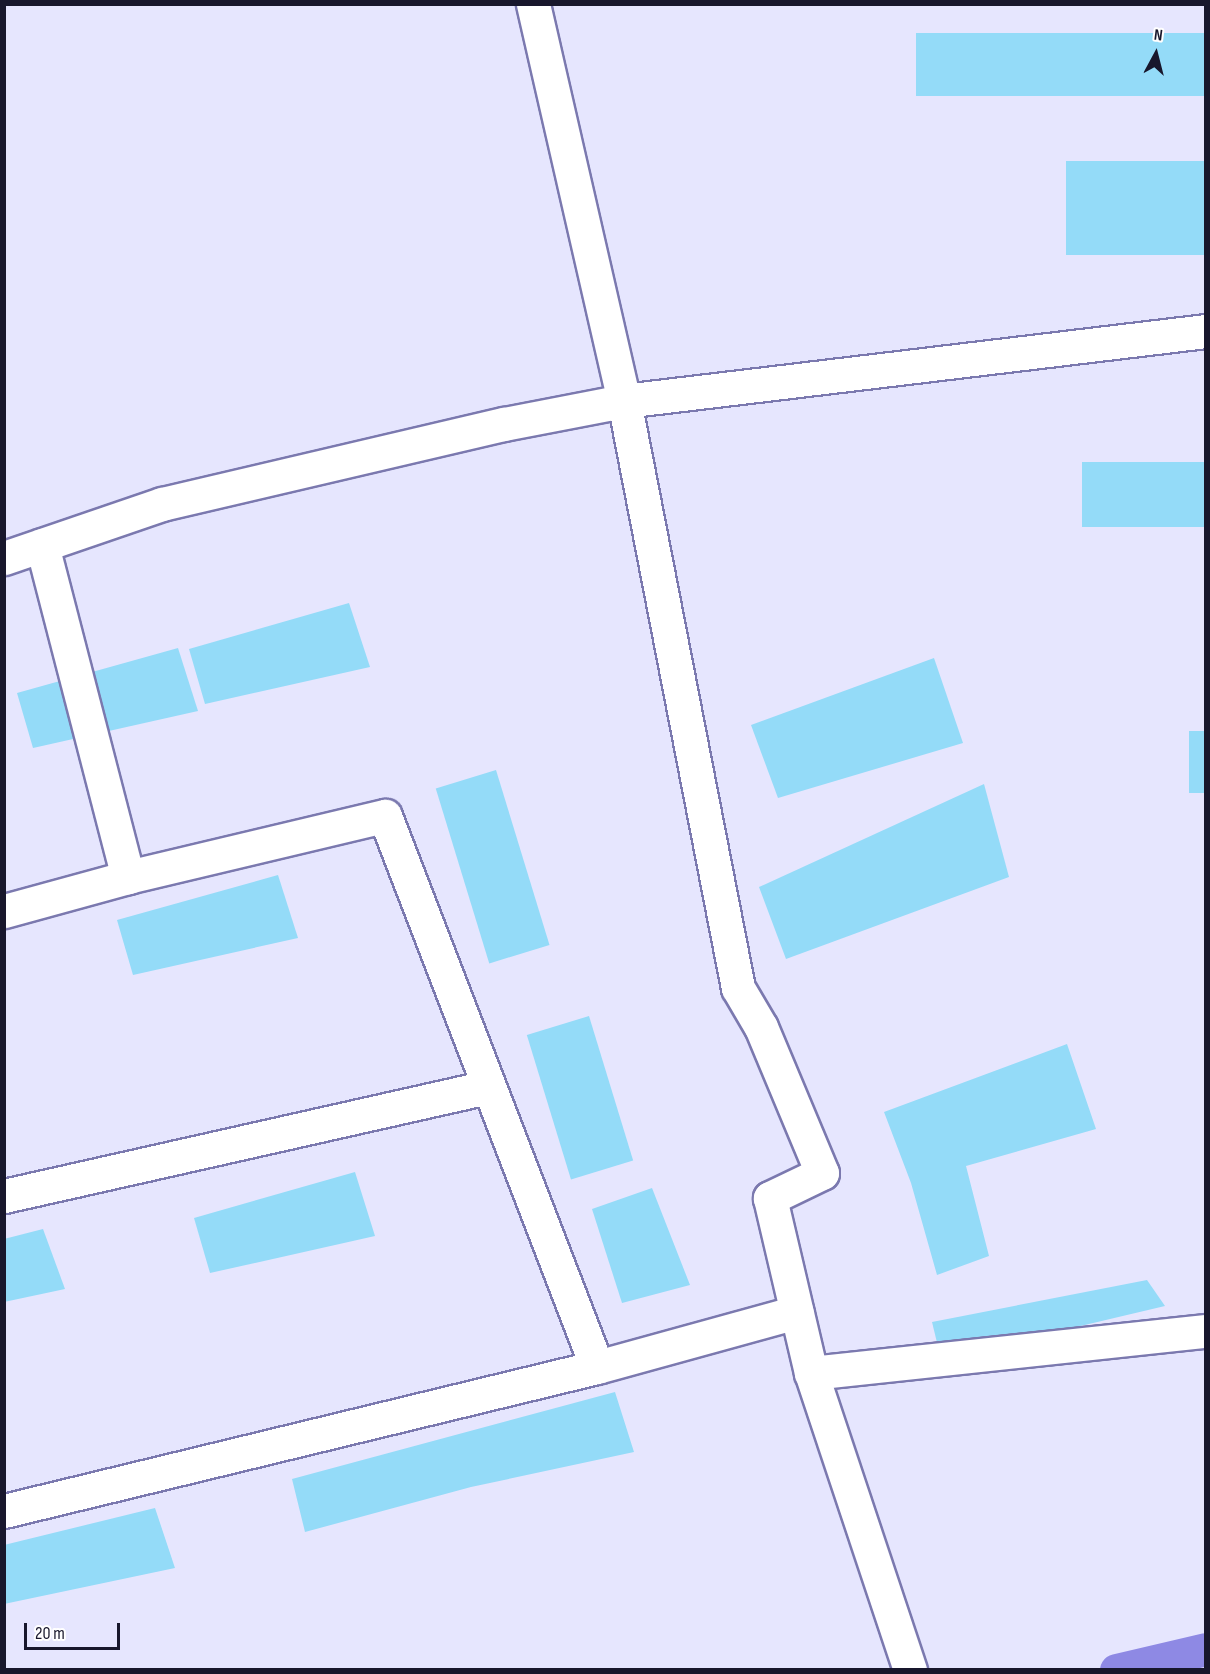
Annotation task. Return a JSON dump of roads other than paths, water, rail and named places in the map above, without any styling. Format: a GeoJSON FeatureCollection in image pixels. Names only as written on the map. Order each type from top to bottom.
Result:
{"type":"FeatureCollection","features":[{"type":"Feature","properties":{"kind":"street"},"geometry":{"type":"LineString","coordinates":[[533,4],[624,401],[738,988],[761,1027],[822,1173],[770,1198],[811,1373],[908,1658]]}},
{"type":"Feature","properties":{"kind":"street"},"geometry":{"type":"LineString","coordinates":[[4,558],[162,504],[504,424],[624,401],[1206,331]]}},
{"type":"Feature","properties":{"kind":"street"},"geometry":{"type":"LineString","coordinates":[[42,545],[128,877]]}},
{"type":"Feature","properties":{"kind":"street"},"geometry":{"type":"LineString","coordinates":[[4,911],[128,877],[385,816],[597,1367]]}},
{"type":"Feature","properties":{"kind":"street"},"geometry":{"type":"LineString","coordinates":[[4,1196],[489,1087]]}},
{"type":"Feature","properties":{"kind":"street"},"geometry":{"type":"LineString","coordinates":[[4,1511],[597,1367],[796,1311]]}},
{"type":"Feature","properties":{"kind":"street"},"geometry":{"type":"LineString","coordinates":[[811,1373],[1206,1331]]}},
{"type":"Feature","properties":{"kind":"waterway"},"geometry":{"type":"LineString","coordinates":[[1116,1670],[1206,1649]]}}]}
